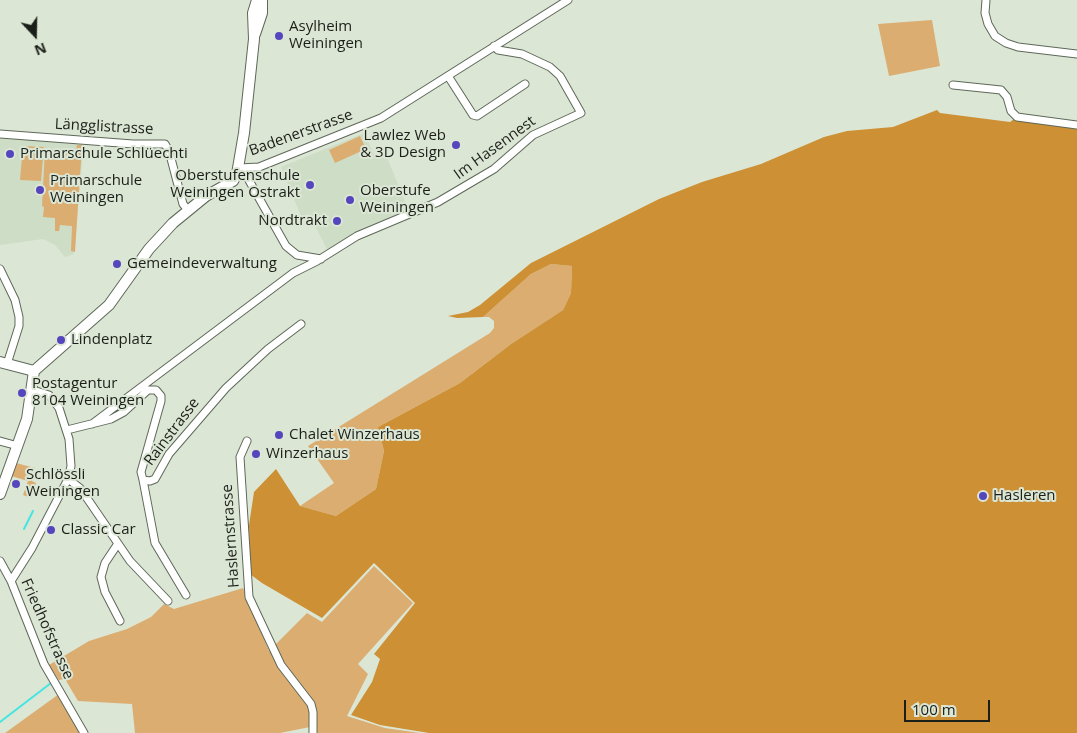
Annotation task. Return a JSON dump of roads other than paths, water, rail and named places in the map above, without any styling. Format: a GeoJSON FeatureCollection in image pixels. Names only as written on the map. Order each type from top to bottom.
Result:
{"type":"FeatureCollection","features":[{"type":"Feature","properties":{"kind":"street"},"geometry":{"type":"LineString","coordinates":[[257,0],[253,12],[254,39],[239,168],[246,175],[286,246],[297,255],[321,259]]}},
{"type":"Feature","properties":{"kind":"street"},"geometry":{"type":"LineString","coordinates":[[254,39],[262,14],[262,0]]}},
{"type":"Feature","properties":{"kind":"street","name":"Badenerstrasse"},"geometry":{"type":"LineString","coordinates":[[34,371],[109,305],[149,249],[188,210],[233,181],[239,168],[259,167],[367,125],[568,0]]}},
{"type":"Feature","properties":{"kind":"street"},"geometry":{"type":"LineString","coordinates":[[986,0],[985,13],[988,24],[995,36],[1006,43],[1018,47],[1077,54]]}},
{"type":"Feature","properties":{"kind":"street","name":"Im Hasennest"},"geometry":{"type":"LineString","coordinates":[[321,259],[372,229],[438,202],[494,169],[532,135],[581,113],[560,76],[550,67],[522,54],[498,50],[494,46]]}},
{"type":"Feature","properties":{"kind":"street"},"geometry":{"type":"LineString","coordinates":[[448,76],[473,115],[477,116],[525,84]]}},
{"type":"Feature","properties":{"kind":"street"},"geometry":{"type":"LineString","coordinates":[[953,85],[1001,90],[1007,98],[1011,111],[1017,118],[1077,125]]}},
{"type":"Feature","properties":{"kind":"street","name":"Längglistrasse"},"geometry":{"type":"LineString","coordinates":[[0,134],[133,144],[165,144],[170,150],[183,204],[188,210]]}},
{"type":"Feature","properties":{"kind":"street"},"geometry":{"type":"LineString","coordinates":[[92,424],[278,282],[321,259]]}},
{"type":"Feature","properties":{"kind":"street"},"geometry":{"type":"LineString","coordinates":[[0,269],[15,300],[19,317],[19,326],[3,363],[34,371],[29,413],[0,494]]}},
{"type":"Feature","properties":{"kind":"street","name":"Rainstrasse"},"geometry":{"type":"LineString","coordinates":[[67,430],[118,416],[148,390],[152,389],[159,393],[161,401],[142,465],[141,475],[143,480],[155,478],[169,454],[226,388],[268,348],[300,324]]}},
{"type":"Feature","properties":{"kind":"street"},"geometry":{"type":"LineString","coordinates":[[11,581],[20,571],[68,479],[71,466],[67,430],[63,416],[53,399],[42,392],[33,390]]}},
{"type":"Feature","properties":{"kind":"street"},"geometry":{"type":"LineString","coordinates":[[0,441],[18,446]]}},
{"type":"Feature","properties":{"kind":"street","name":"Haslernstrasse"},"geometry":{"type":"LineString","coordinates":[[247,441],[240,458],[249,597],[277,658],[311,704],[313,733]]}},
{"type":"Feature","properties":{"kind":"street"},"geometry":{"type":"LineString","coordinates":[[68,479],[80,488],[117,545],[168,601]]}},
{"type":"Feature","properties":{"kind":"street"},"geometry":{"type":"LineString","coordinates":[[143,480],[155,543],[186,596]]}},
{"type":"Feature","properties":{"kind":"street"},"geometry":{"type":"LineString","coordinates":[[117,545],[105,563],[101,577],[105,592],[120,621]]}},
{"type":"Feature","properties":{"kind":"street","name":"Friedhofstrasse"},"geometry":{"type":"LineString","coordinates":[[0,561],[11,581],[44,664],[84,733]]}},
{"type":"Feature","properties":{"kind":"waterway"},"geometry":{"type":"LineString","coordinates":[[24,529],[33,511]]}},
{"type":"Feature","properties":{"kind":"waterway"},"geometry":{"type":"LineString","coordinates":[[0,722],[51,683]]}},
{"type":"Feature","properties":{"kind":"place","name":"Asylheim Weiningen"},"geometry":{"type":"Point","coordinates":[279,36]}},
{"type":"Feature","properties":{"kind":"place","name":"Lawlez Web & 3D Design"},"geometry":{"type":"Point","coordinates":[456,145]}},
{"type":"Feature","properties":{"kind":"place","name":"Primarschule Schlüechti"},"geometry":{"type":"Point","coordinates":[10,154]}},
{"type":"Feature","properties":{"kind":"place","name":"Oberstufenschule Weiningen Ostrakt"},"geometry":{"type":"Point","coordinates":[310,185]}},
{"type":"Feature","properties":{"kind":"place","name":"Primarschule Weiningen"},"geometry":{"type":"Point","coordinates":[40,190]}},
{"type":"Feature","properties":{"kind":"place","name":"Oberstufe Weiningen"},"geometry":{"type":"Point","coordinates":[350,200]}},
{"type":"Feature","properties":{"kind":"place","name":"Nordtrakt"},"geometry":{"type":"Point","coordinates":[337,221]}},
{"type":"Feature","properties":{"kind":"place","name":"Gemeindeverwaltung"},"geometry":{"type":"Point","coordinates":[117,264]}},
{"type":"Feature","properties":{"kind":"place","name":"Lindenplatz"},"geometry":{"type":"Point","coordinates":[61,340]}},
{"type":"Feature","properties":{"kind":"place","name":"Postagentur 8104 Weiningen"},"geometry":{"type":"Point","coordinates":[22,393]}},
{"type":"Feature","properties":{"kind":"place","name":"Chalet Winzerhaus"},"geometry":{"type":"Point","coordinates":[279,435]}},
{"type":"Feature","properties":{"kind":"place","name":"Winzerhaus"},"geometry":{"type":"Point","coordinates":[256,454]}},
{"type":"Feature","properties":{"kind":"place","name":"Schlössli Weiningen"},"geometry":{"type":"Point","coordinates":[16,484]}},
{"type":"Feature","properties":{"kind":"place","name":"Hasleren"},"geometry":{"type":"Point","coordinates":[983,496]}},
{"type":"Feature","properties":{"kind":"place","name":"Classic Car"},"geometry":{"type":"Point","coordinates":[51,530]}}]}
